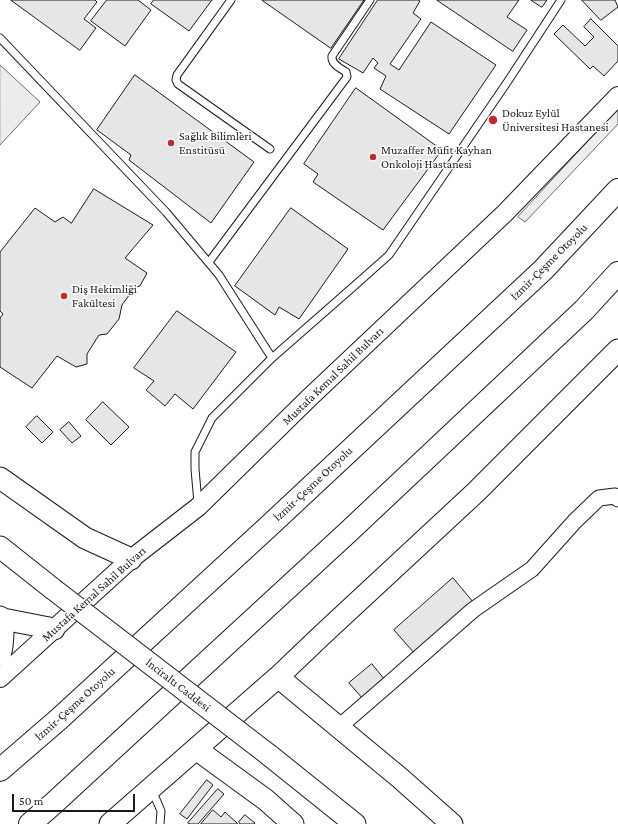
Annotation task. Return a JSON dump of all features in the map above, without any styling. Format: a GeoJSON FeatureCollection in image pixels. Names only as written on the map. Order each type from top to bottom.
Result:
{"type":"FeatureCollection","features":[{"type":"Feature","properties":{"kind":"highway","name":"İzmir-Çeşme Otoyolu"},"geometry":{"type":"LineString","coordinates":[[0,770],[269,526],[543,270],[618,190]]}},
{"type":"Feature","properties":{"kind":"highway"},"geometry":{"type":"LineString","coordinates":[[30,824],[346,534],[584,310],[618,273]]}},
{"type":"Feature","properties":{"kind":"main road"},"geometry":{"type":"LineString","coordinates":[[110,824],[278,677],[476,492],[618,350]]}},
{"type":"Feature","properties":{"kind":"main road"},"geometry":{"type":"LineString","coordinates":[[0,478],[85,538],[131,559]]}},
{"type":"Feature","properties":{"kind":"main road","name":"İnciraltı Caddesi"},"geometry":{"type":"LineString","coordinates":[[0,547],[269,755],[355,824]]}},
{"type":"Feature","properties":{"kind":"main road"},"geometry":{"type":"LineString","coordinates":[[0,655],[4,636],[1,618],[54,629]]}},
{"type":"Feature","properties":{"kind":"main road"},"geometry":{"type":"LineString","coordinates":[[278,677],[400,778],[452,824]]}},
{"type":"Feature","properties":{"kind":"main road"},"geometry":{"type":"LineString","coordinates":[[196,749],[266,800],[293,824]]}},
{"type":"Feature","properties":{"kind":"street","name":"Mustafa Kemal Sahil Bulvarı"},"geometry":{"type":"LineString","coordinates":[[0,678],[131,559],[198,507],[309,398],[505,214],[618,96]]}},
{"type":"Feature","properties":{"kind":"street"},"geometry":{"type":"LineString","coordinates":[[339,727],[473,610],[532,569],[575,521],[599,498],[615,496],[618,499]]}},
{"type":"Feature","properties":{"kind":"street","name":"Mustafa Kemal Sahil Bulvarı"},"geometry":{"type":"LineString","coordinates":[[0,659],[37,644]]}},
{"type":"Feature","properties":{"kind":"lane"},"geometry":{"type":"LineString","coordinates":[[231,0],[177,75],[176,80],[178,84],[270,150]]}},
{"type":"Feature","properties":{"kind":"lane"},"geometry":{"type":"LineString","coordinates":[[209,262],[347,77],[346,72],[333,63],[332,56],[370,0]]}},
{"type":"Feature","properties":{"kind":"lane"},"geometry":{"type":"LineString","coordinates":[[198,507],[195,452],[212,418],[272,358],[353,288],[388,255],[503,88],[561,0]]}},
{"type":"Feature","properties":{"kind":"lane"},"geometry":{"type":"LineString","coordinates":[[0,38],[166,212],[209,262],[219,275],[272,358]]}},
{"type":"Feature","properties":{"kind":"lane"},"geometry":{"type":"LineString","coordinates":[[151,788],[161,811],[160,824]]}},
{"type":"Feature","properties":{"kind":"shaded area"},"geometry":{"type":"Polygon","coordinates":[[[0,65],[40,102],[0,145],[0,65]]]}},
{"type":"Feature","properties":{"kind":"shaded area"},"geometry":{"type":"Polygon","coordinates":[[[618,109],[618,124],[525,222],[518,217],[618,109]]]}},
{"type":"Feature","properties":{"kind":"building"},"geometry":{"type":"Polygon","coordinates":[[[11,0],[95,0],[97,2],[84,19],[96,28],[80,50],[11,0]]]}},
{"type":"Feature","properties":{"kind":"building"},"geometry":{"type":"Polygon","coordinates":[[[107,0],[138,0],[151,10],[125,46],[91,21],[107,0]]]}},
{"type":"Feature","properties":{"kind":"building"},"geometry":{"type":"Polygon","coordinates":[[[154,0],[212,0],[189,31],[151,4],[154,0]]]}},
{"type":"Feature","properties":{"kind":"building"},"geometry":{"type":"Polygon","coordinates":[[[262,0],[364,0],[331,48],[262,0]]]}},
{"type":"Feature","properties":{"kind":"building"},"geometry":{"type":"Polygon","coordinates":[[[378,0],[420,1],[413,13],[421,19],[390,64],[399,70],[431,22],[496,65],[449,134],[380,89],[386,76],[374,68],[378,63],[373,58],[363,73],[339,59],[378,0]]]}},
{"type":"Feature","properties":{"kind":"building"},"geometry":{"type":"Polygon","coordinates":[[[437,0],[519,0],[507,17],[527,30],[513,51],[437,0]]]}},
{"type":"Feature","properties":{"kind":"building"},"geometry":{"type":"Polygon","coordinates":[[[531,0],[547,0],[542,7],[531,0]]]}},
{"type":"Feature","properties":{"kind":"building"},"geometry":{"type":"Polygon","coordinates":[[[582,0],[615,0],[618,7],[601,20],[582,0]]]}},
{"type":"Feature","properties":{"kind":"building"},"geometry":{"type":"Polygon","coordinates":[[[591,19],[618,46],[618,61],[604,76],[593,66],[590,69],[554,34],[563,25],[585,46],[594,37],[584,27],[591,19]]]}},
{"type":"Feature","properties":{"kind":"building","name":"Sağlık Bilimleri Enstitüsü"},"geometry":{"type":"Polygon","coordinates":[[[135,75],[254,162],[211,223],[129,160],[131,155],[97,130],[135,75]]]}},
{"type":"Feature","properties":{"kind":"building","name":"Muzaffer Müfit Kayhan Onkoloji Hastanesi"},"geometry":{"type":"Polygon","coordinates":[[[356,88],[442,150],[383,230],[313,182],[318,174],[304,164],[356,88]]]}},
{"type":"Feature","properties":{"kind":"building","name":"Diş Hekimliği Fakültesi"},"geometry":{"type":"Polygon","coordinates":[[[94,189],[153,225],[125,258],[147,273],[140,286],[135,287],[122,305],[119,319],[107,334],[99,335],[87,354],[87,364],[76,367],[57,356],[32,388],[0,367],[0,318],[3,314],[0,311],[0,252],[35,208],[55,222],[63,217],[71,223],[94,189]]]}},
{"type":"Feature","properties":{"kind":"building"},"geometry":{"type":"Polygon","coordinates":[[[291,208],[348,249],[299,319],[279,307],[275,315],[235,286],[291,208]]]}},
{"type":"Feature","properties":{"kind":"building"},"geometry":{"type":"Polygon","coordinates":[[[177,311],[236,352],[193,409],[175,394],[165,406],[146,390],[154,381],[134,368],[177,311]]]}},
{"type":"Feature","properties":{"kind":"building"},"geometry":{"type":"Polygon","coordinates":[[[103,402],[129,427],[111,445],[86,420],[103,402]]]}},
{"type":"Feature","properties":{"kind":"building"},"geometry":{"type":"Polygon","coordinates":[[[37,416],[53,432],[42,443],[26,427],[37,416]]]}},
{"type":"Feature","properties":{"kind":"building"},"geometry":{"type":"Polygon","coordinates":[[[69,422],[81,436],[72,443],[60,430],[69,422]]]}},
{"type":"Feature","properties":{"kind":"building"},"geometry":{"type":"Polygon","coordinates":[[[453,578],[474,603],[415,654],[394,630],[453,578]]]}},
{"type":"Feature","properties":{"kind":"building"},"geometry":{"type":"Polygon","coordinates":[[[372,664],[385,680],[363,699],[349,683],[372,664]]]}},
{"type":"Feature","properties":{"kind":"building"},"geometry":{"type":"Polygon","coordinates":[[[207,780],[213,785],[187,819],[180,814],[207,780]]]}},
{"type":"Feature","properties":{"kind":"building"},"geometry":{"type":"Polygon","coordinates":[[[218,789],[224,794],[198,824],[188,823],[218,789]]]}},
{"type":"Feature","properties":{"kind":"building"},"geometry":{"type":"Polygon","coordinates":[[[213,810],[221,817],[225,812],[238,824],[201,824],[213,810]]]}},
{"type":"Feature","properties":{"kind":"building"},"geometry":{"type":"Polygon","coordinates":[[[245,815],[255,823],[240,824],[239,822],[245,815]]]}},
{"type":"Feature","properties":{"kind":"place","name":"Dokuz Eylül Üniversitesi Hastanesi"},"geometry":{"type":"Point","coordinates":[493,120]}},
{"type":"Feature","properties":{"kind":"place","name":"Sağlık Bilimleri Enstitüsü"},"geometry":{"type":"Point","coordinates":[171,143]}},
{"type":"Feature","properties":{"kind":"place","name":"Muzaffer Müfit Kayhan Onkoloji Hastanesi"},"geometry":{"type":"Point","coordinates":[373,157]}},
{"type":"Feature","properties":{"kind":"place","name":"Diş Hekimliği Fakültesi"},"geometry":{"type":"Point","coordinates":[64,296]}}]}
